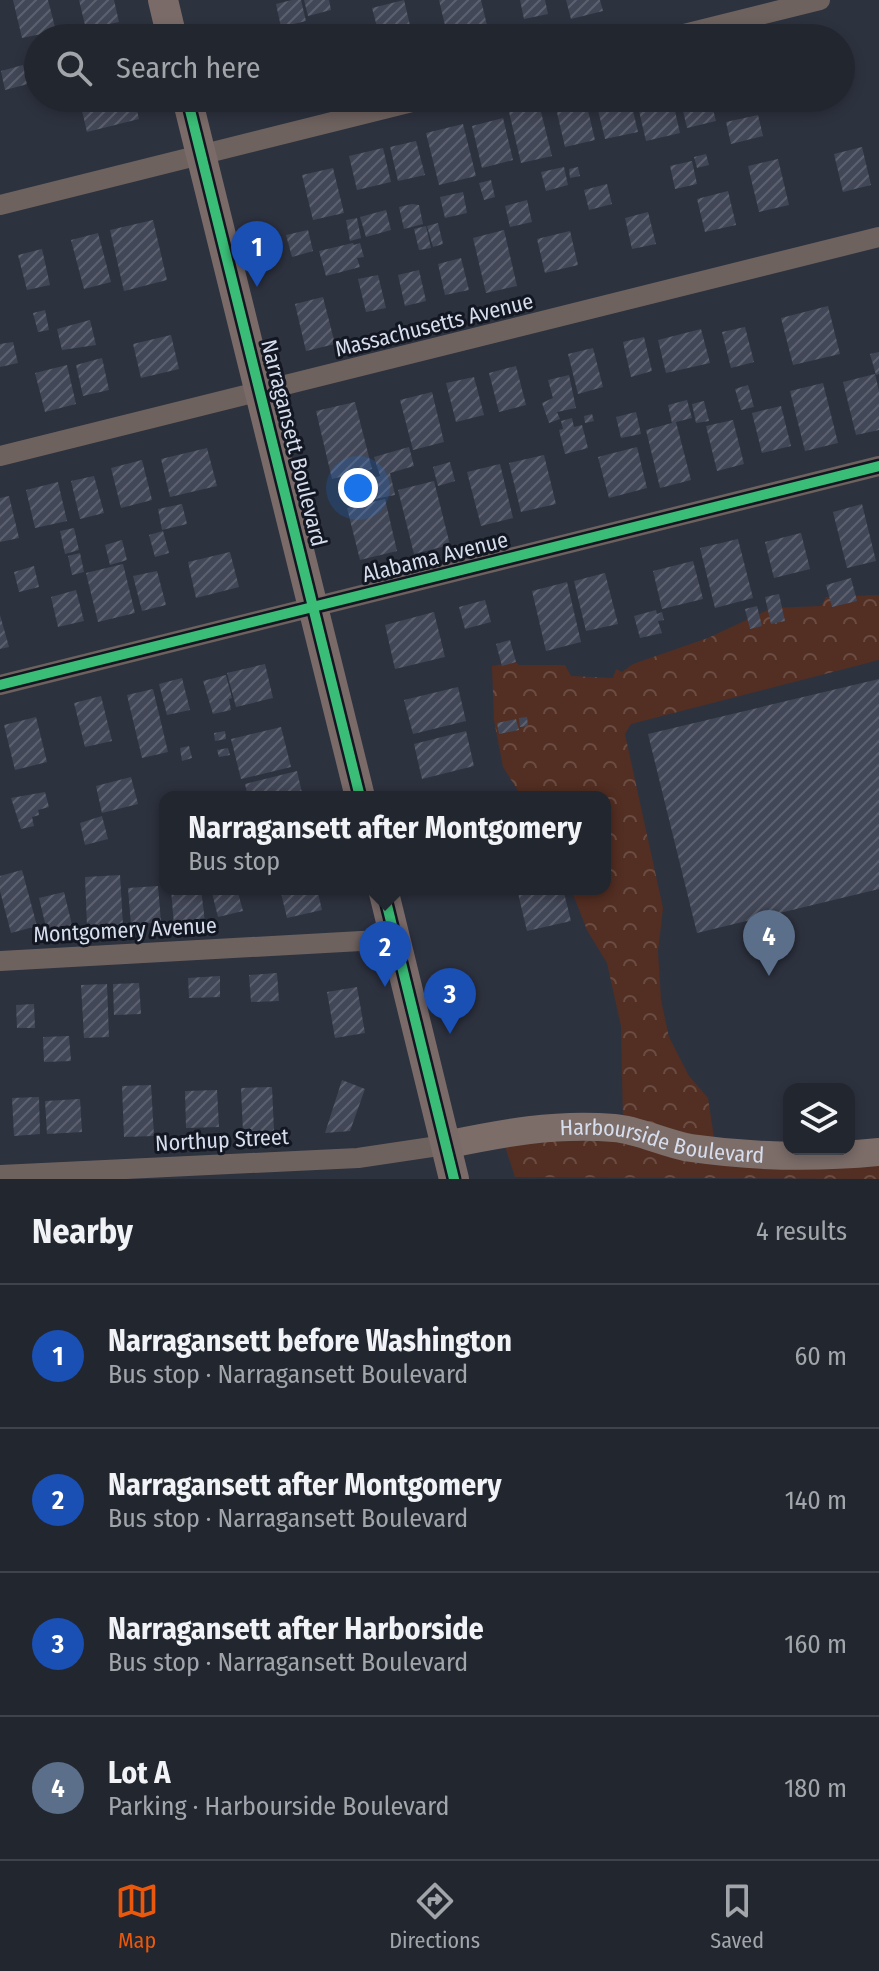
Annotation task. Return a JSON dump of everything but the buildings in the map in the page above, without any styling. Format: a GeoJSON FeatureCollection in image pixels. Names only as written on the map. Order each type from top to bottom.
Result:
{"type":"FeatureCollection","features":[{"type":"Feature","properties":{"kind":"main road"},"geometry":{"type":"LineString","coordinates":[[163,0],[169,24]]}},
{"type":"Feature","properties":{"kind":"main road","name":"Narragansett Boulevard"},"geometry":{"type":"LineString","coordinates":[[190,112],[359,791]]}},
{"type":"Feature","properties":{"kind":"main road"},"geometry":{"type":"LineString","coordinates":[[385,895],[454,1179]]}},
{"type":"Feature","properties":{"kind":"street"},"geometry":{"type":"LineString","coordinates":[[724,24],[820,0]]}},
{"type":"Feature","properties":{"kind":"street"},"geometry":{"type":"LineString","coordinates":[[0,205],[372,112]]}},
{"type":"Feature","properties":{"kind":"street","name":"Massachusetts Avenue"},"geometry":{"type":"LineString","coordinates":[[0,456],[879,237]]}},
{"type":"Feature","properties":{"kind":"street","name":"Alabama Avenue"},"geometry":{"type":"LineString","coordinates":[[0,685],[879,466]]}},
{"type":"Feature","properties":{"kind":"street","name":"Montgomery Avenue"},"geometry":{"type":"LineString","coordinates":[[0,961],[397,939]]}},
{"type":"Feature","properties":{"kind":"street","name":"Harbourside Boulevard"},"geometry":{"type":"LineString","coordinates":[[445,1145],[525,1128],[616,1128],[689,1148],[786,1156],[879,1152]]}},
{"type":"Feature","properties":{"kind":"street","name":"Northup Street"},"geometry":{"type":"LineString","coordinates":[[0,1175],[358,1158],[445,1145]]}},
{"type":"Feature","properties":{"kind":"green space"},"geometry":{"type":"Polygon","coordinates":[[[879,595],[879,660],[631,724],[625,734],[663,908],[658,951],[661,1000],[669,1037],[689,1076],[708,1098],[715,1144],[783,1146],[783,1155],[855,1155],[855,1149],[879,1150],[879,1179],[515,1177],[500,1131],[623,1124],[621,1026],[607,963],[587,930],[573,895],[611,895],[611,791],[518,791],[503,767],[494,720],[492,666],[516,662],[519,665],[565,665],[571,676],[613,678],[616,669],[622,672],[633,664],[708,638],[772,608],[821,606],[826,597],[879,595]]]}},
{"type":"Feature","properties":{"kind":"cycle path"},"geometry":{"type":"LineString","coordinates":[[190,112],[359,791]]}},
{"type":"Feature","properties":{"kind":"cycle path"},"geometry":{"type":"LineString","coordinates":[[0,685],[879,466]]}},
{"type":"Feature","properties":{"kind":"cycle path"},"geometry":{"type":"LineString","coordinates":[[384,895],[454,1179]]}},
{"type":"Feature","properties":{"kind":"place","name":"Narragansett before Washington"},"geometry":{"type":"Point","coordinates":[257,287]}},
{"type":"Feature","properties":{"kind":"place","name":"Lot A"},"geometry":{"type":"Point","coordinates":[769,976]}},
{"type":"Feature","properties":{"kind":"place","name":"Narragansett after Montgomery"},"geometry":{"type":"Point","coordinates":[385,987]}},
{"type":"Feature","properties":{"kind":"place","name":"Narragansett after Harborside"},"geometry":{"type":"Point","coordinates":[450,1034]}}]}
